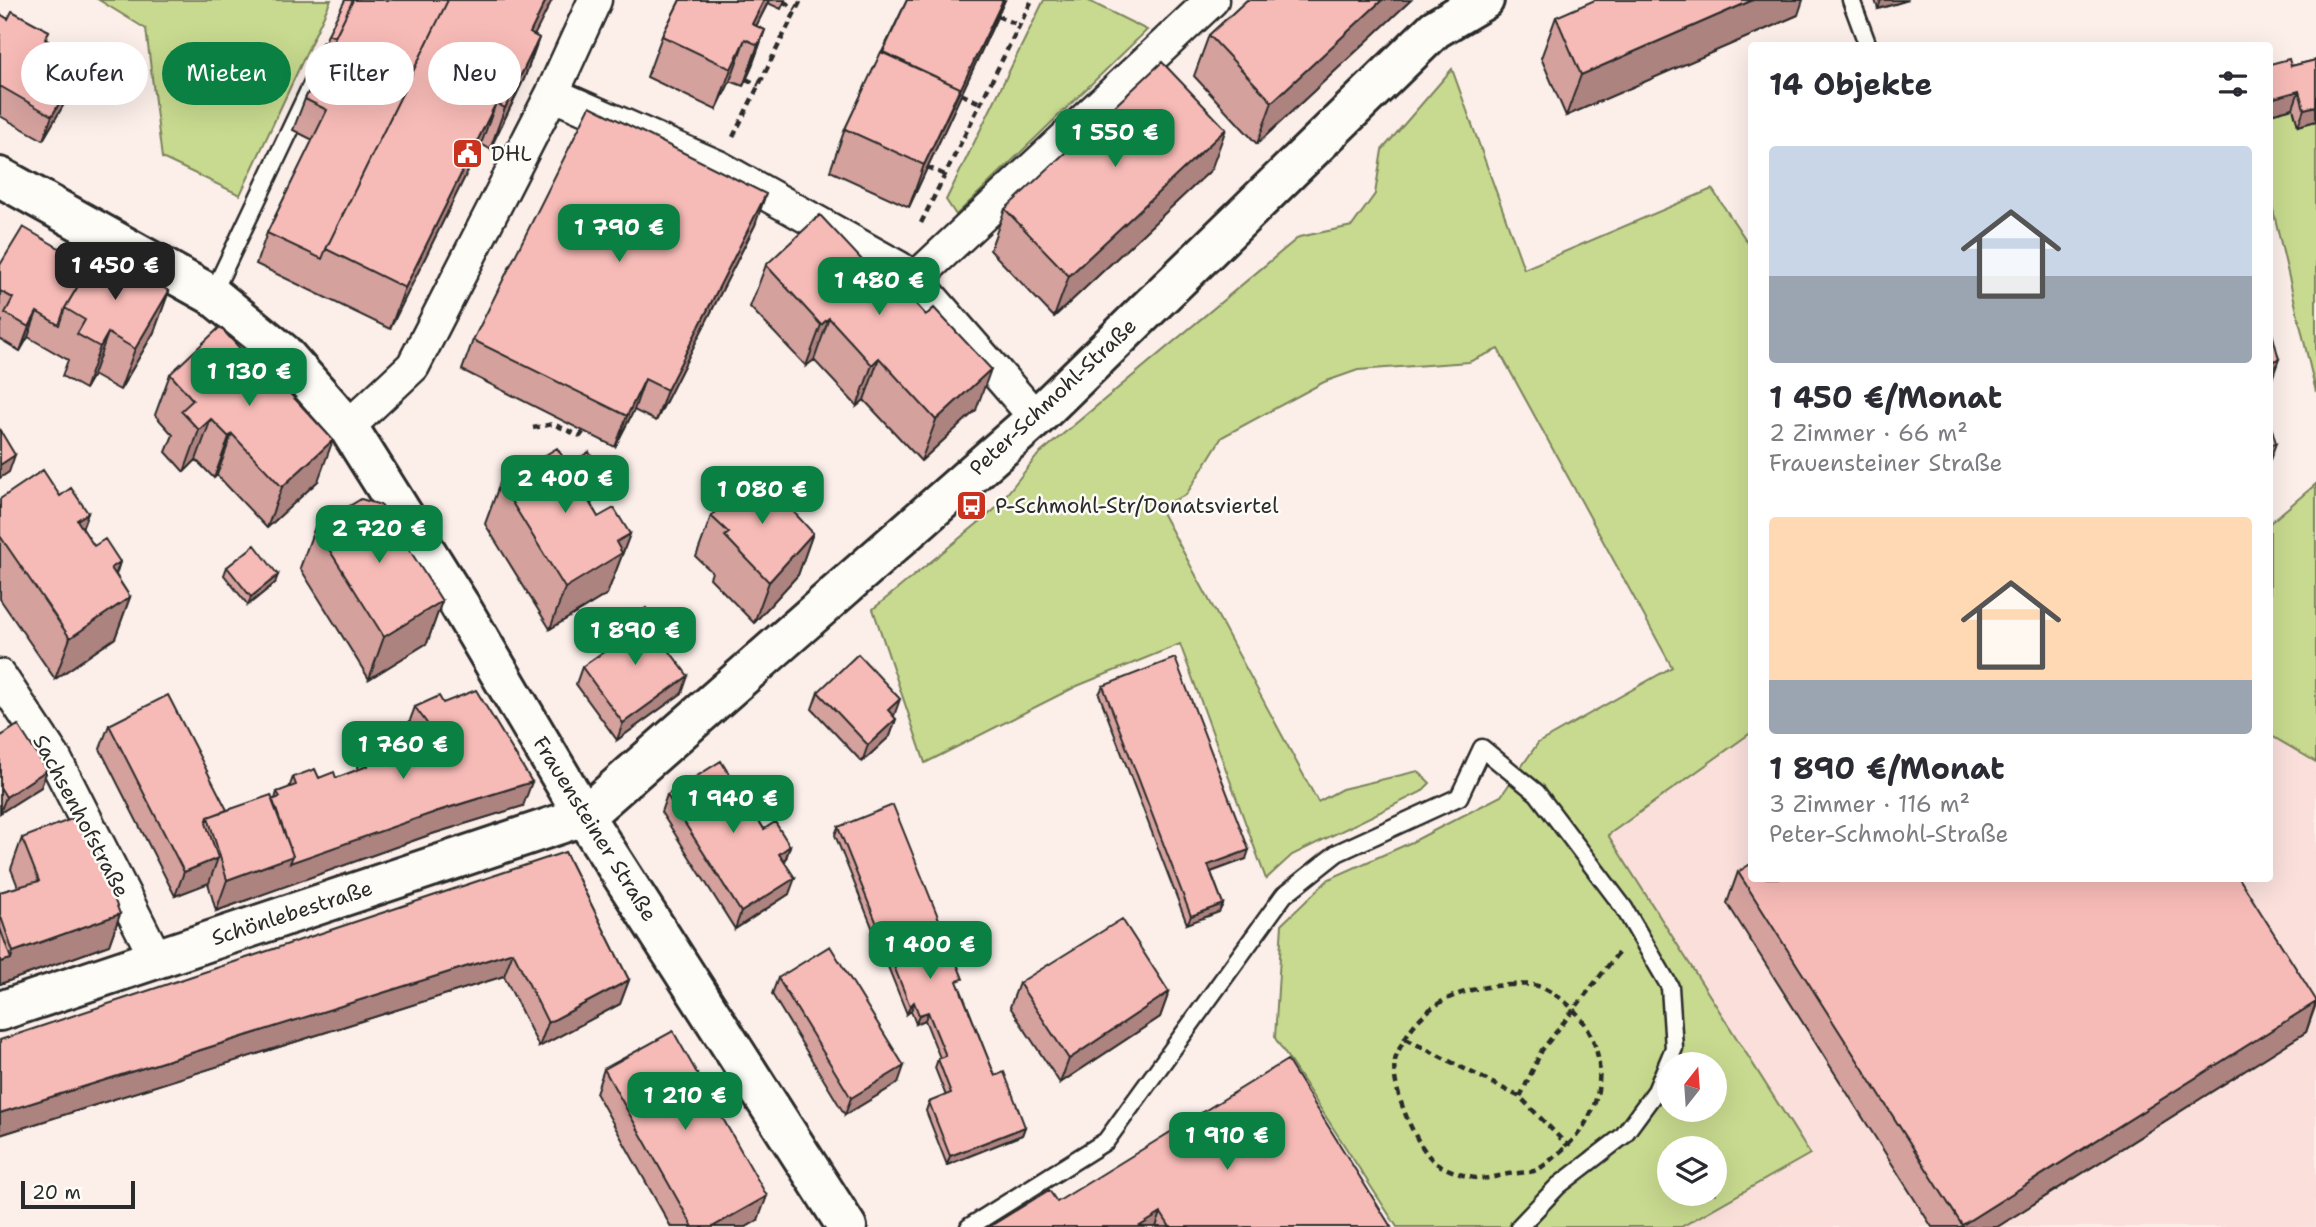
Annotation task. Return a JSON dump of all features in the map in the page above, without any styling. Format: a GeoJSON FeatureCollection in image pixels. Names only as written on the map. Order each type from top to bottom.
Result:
{"type":"FeatureCollection","features":[{"type":"Feature","properties":{"kind":"street"},"geometry":{"type":"LineString","coordinates":[[348,427],[413,366],[552,94],[595,0]]}},
{"type":"Feature","properties":{"kind":"street"},"geometry":{"type":"LineString","coordinates":[[907,273],[1212,0]]}},
{"type":"Feature","properties":{"kind":"street","name":"Peter-Schmohl-Straße"},"geometry":{"type":"LineString","coordinates":[[584,816],[1036,418],[1435,29],[1484,0]]}},
{"type":"Feature","properties":{"kind":"street"},"geometry":{"type":"LineString","coordinates":[[552,94],[718,167],[907,273],[1036,418]]}},
{"type":"Feature","properties":{"kind":"street","name":"Frauensteiner Straße"},"geometry":{"type":"LineString","coordinates":[[0,177],[212,295],[284,353],[348,427],[459,604],[584,816],[847,1227]]}},
{"type":"Feature","properties":{"kind":"street","name":"Sachsenhofstraße"},"geometry":{"type":"LineString","coordinates":[[0,676],[55,760],[156,958]]}},
{"type":"Feature","properties":{"kind":"street","name":"Schönlebestraße"},"geometry":{"type":"LineString","coordinates":[[0,1011],[584,816]]}},
{"type":"Feature","properties":{"kind":"lane"},"geometry":{"type":"LineString","coordinates":[[1851,0],[1867,42]]}},
{"type":"Feature","properties":{"kind":"lane"},"geometry":{"type":"LineString","coordinates":[[212,295],[305,99]]}},
{"type":"Feature","properties":{"kind":"lane"},"geometry":{"type":"LineString","coordinates":[[969,1227],[1106,1141],[1284,895],[1337,853],[1459,797],[1482,748],[1537,793],[1636,929],[1670,987],[1674,1048],[1656,1091],[1623,1136],[1558,1186],[1519,1227]]}},
{"type":"Feature","properties":{"kind":"path"},"geometry":{"type":"LineString","coordinates":[[738,128],[801,0]]}},
{"type":"Feature","properties":{"kind":"path"},"geometry":{"type":"LineString","coordinates":[[907,273],[945,175],[1032,0]]}},
{"type":"Feature","properties":{"kind":"path"},"geometry":{"type":"LineString","coordinates":[[784,2],[796,9]]}},
{"type":"Feature","properties":{"kind":"path"},"geometry":{"type":"LineString","coordinates":[[997,16],[1019,25]]}},
{"type":"Feature","properties":{"kind":"path"},"geometry":{"type":"LineString","coordinates":[[746,79],[759,85]]}},
{"type":"Feature","properties":{"kind":"path"},"geometry":{"type":"LineString","coordinates":[[961,94],[981,103]]}},
{"type":"Feature","properties":{"kind":"path"},"geometry":{"type":"LineString","coordinates":[[927,167],[945,175]]}},
{"type":"Feature","properties":{"kind":"path"},"geometry":{"type":"LineString","coordinates":[[533,428],[553,424],[580,436],[590,422]]}},
{"type":"Feature","properties":{"kind":"path"},"geometry":{"type":"LineString","coordinates":[[1520,1097],[1542,1050],[1636,929]]}},
{"type":"Feature","properties":{"kind":"path"},"geometry":{"type":"LineString","coordinates":[[1477,986],[1539,986],[1574,1011],[1590,1028],[1596,1052],[1598,1082],[1595,1109],[1567,1146],[1536,1170],[1477,1179],[1436,1163],[1411,1130],[1399,1093],[1395,1060],[1406,1039],[1431,1007],[1477,986]]}},
{"type":"Feature","properties":{"kind":"path"},"geometry":{"type":"LineString","coordinates":[[1406,1039],[1520,1097],[1586,1165]]}},
{"type":"Feature","properties":{"kind":"shaded area"},"geometry":{"type":"Polygon","coordinates":[[[1748,735],[1748,882],[2273,882],[2273,737],[2316,762],[2316,1227],[1681,1227],[1718,1206],[1727,1206],[1727,1201],[1809,1154],[1608,835],[1748,735]]]}},
{"type":"Feature","properties":{"kind":"green space"},"geometry":{"type":"Polygon","coordinates":[[[99,0],[331,0],[311,42],[305,42],[305,56],[291,86],[291,42],[162,42],[162,105],[282,105],[240,195],[162,158],[146,29],[99,0]]]}},
{"type":"Feature","properties":{"kind":"green space"},"geometry":{"type":"Polygon","coordinates":[[[1044,0],[1087,0],[1147,30],[956,215],[946,200],[1044,0]]]}},
{"type":"Feature","properties":{"kind":"green space"},"geometry":{"type":"Polygon","coordinates":[[[2316,63],[2316,392],[2273,210],[2273,76],[2316,63]]]}},
{"type":"Feature","properties":{"kind":"green space"},"geometry":{"type":"Polygon","coordinates":[[[1452,69],[1524,269],[1712,189],[1748,243],[1748,735],[1608,835],[1810,1154],[1727,1201],[1727,1136],[1657,1136],[1657,1206],[1718,1206],[1681,1227],[1397,1227],[1275,1038],[1282,924],[1329,879],[1412,842],[1501,796],[1538,743],[1672,667],[1498,349],[1469,362],[1358,370],[1324,382],[1222,437],[1186,495],[1159,507],[1318,802],[1342,789],[1418,771],[1430,783],[1421,792],[1292,855],[1266,879],[1180,644],[1077,686],[925,763],[873,609],[994,510],[1038,455],[1299,237],[1352,226],[1375,194],[1382,150],[1452,69]]]}},
{"type":"Feature","properties":{"kind":"green space"},"geometry":{"type":"Polygon","coordinates":[[[2316,484],[2316,762],[2273,737],[2273,520],[2316,484]]]}},
{"type":"Feature","properties":{"kind":"building"},"geometry":{"type":"Polygon","coordinates":[[[345,0],[353,0],[335,37],[328,34],[345,0]]]}},
{"type":"Feature","properties":{"kind":"building"},"geometry":{"type":"Polygon","coordinates":[[[353,0],[448,0],[414,69],[414,42],[333,42],[353,0]]]}},
{"type":"Feature","properties":{"kind":"building"},"geometry":{"type":"Polygon","coordinates":[[[448,0],[546,0],[530,33],[539,38],[521,75],[521,42],[428,42],[428,105],[495,105],[405,288],[326,249],[397,105],[414,105],[414,69],[448,0]]]}},
{"type":"Feature","properties":{"kind":"building"},"geometry":{"type":"Polygon","coordinates":[[[680,0],[764,0],[752,24],[765,30],[758,45],[745,39],[731,69],[662,36],[680,0]]]}},
{"type":"Feature","properties":{"kind":"building"},"geometry":{"type":"Polygon","coordinates":[[[907,0],[1003,0],[953,105],[960,88],[883,52],[907,0]]]}},
{"type":"Feature","properties":{"kind":"building"},"geometry":{"type":"Polygon","coordinates":[[[1247,0],[1382,0],[1272,102],[1209,35],[1247,0]]]}},
{"type":"Feature","properties":{"kind":"building"},"geometry":{"type":"Polygon","coordinates":[[[1595,0],[1753,0],[1581,75],[1556,17],[1595,0]]]}},
{"type":"Feature","properties":{"kind":"building"},"geometry":{"type":"Polygon","coordinates":[[[12,11],[49,31],[45,39],[50,42],[21,42],[21,98],[0,86],[0,14],[8,19],[12,11]]]}},
{"type":"Feature","properties":{"kind":"building"},"geometry":{"type":"Polygon","coordinates":[[[881,52],[960,88],[924,165],[845,129],[881,52]]]}},
{"type":"Feature","properties":{"kind":"building"},"geometry":{"type":"Polygon","coordinates":[[[2289,59],[2291,66],[2316,60],[2316,106],[2304,109],[2299,91],[2273,98],[2273,63],[2289,59]]]}},
{"type":"Feature","properties":{"kind":"building"},"geometry":{"type":"Polygon","coordinates":[[[1162,62],[1226,129],[1069,276],[1005,209],[1162,62]]]}},
{"type":"Feature","properties":{"kind":"building"},"geometry":{"type":"Polygon","coordinates":[[[33,105],[58,105],[52,116],[33,105]]]}},
{"type":"Feature","properties":{"kind":"building"},"geometry":{"type":"Polygon","coordinates":[[[317,105],[397,105],[322,259],[267,233],[327,110],[317,105]]]}},
{"type":"Feature","properties":{"kind":"building"},"geometry":{"type":"Polygon","coordinates":[[[590,106],[766,194],[667,390],[645,379],[627,416],[473,340],[590,106]]]}},
{"type":"Feature","properties":{"kind":"building"},"geometry":{"type":"Polygon","coordinates":[[[820,215],[876,275],[883,268],[926,315],[934,308],[991,369],[936,420],[879,358],[872,365],[829,318],[821,325],[766,265],[820,215]]]}},
{"type":"Feature","properties":{"kind":"building"},"geometry":{"type":"Polygon","coordinates":[[[23,227],[90,266],[65,308],[59,325],[37,312],[29,327],[5,313],[13,298],[0,291],[0,265],[23,227]]]}},
{"type":"Feature","properties":{"kind":"building"},"geometry":{"type":"Polygon","coordinates":[[[99,250],[169,291],[135,349],[108,333],[100,347],[77,334],[85,320],[65,308],[99,250]]]}},
{"type":"Feature","properties":{"kind":"building"},"geometry":{"type":"Polygon","coordinates":[[[220,327],[279,390],[283,386],[333,440],[282,487],[232,434],[229,437],[211,419],[199,430],[181,411],[193,400],[170,374],[220,327]]]}},
{"type":"Feature","properties":{"kind":"building"},"geometry":{"type":"Polygon","coordinates":[[[2273,336],[2279,359],[2273,361],[2273,336]]]}},
{"type":"Feature","properties":{"kind":"building"},"geometry":{"type":"Polygon","coordinates":[[[0,430],[15,455],[0,465],[0,430]]]}},
{"type":"Feature","properties":{"kind":"building"},"geometry":{"type":"Polygon","coordinates":[[[557,448],[568,465],[589,452],[595,463],[589,467],[598,484],[584,493],[598,517],[614,508],[630,534],[616,542],[622,553],[565,588],[500,483],[557,448]]]}},
{"type":"Feature","properties":{"kind":"building"},"geometry":{"type":"Polygon","coordinates":[[[43,470],[60,496],[71,488],[88,513],[77,520],[94,546],[105,539],[120,562],[111,568],[130,597],[70,638],[0,536],[0,499],[43,470]]]}},
{"type":"Feature","properties":{"kind":"building"},"geometry":{"type":"Polygon","coordinates":[[[757,472],[813,533],[769,582],[725,536],[729,533],[711,516],[726,501],[723,497],[737,483],[742,488],[757,472]]]}},
{"type":"Feature","properties":{"kind":"building"},"geometry":{"type":"Polygon","coordinates":[[[361,499],[381,505],[442,601],[384,637],[315,527],[361,499]]]}},
{"type":"Feature","properties":{"kind":"building"},"geometry":{"type":"Polygon","coordinates":[[[255,545],[278,575],[251,597],[227,567],[255,545]]]}},
{"type":"Feature","properties":{"kind":"building"},"geometry":{"type":"Polygon","coordinates":[[[646,608],[665,634],[660,638],[688,676],[623,723],[582,667],[615,644],[609,635],[646,608]]]}},
{"type":"Feature","properties":{"kind":"building"},"geometry":{"type":"Polygon","coordinates":[[[858,654],[900,699],[888,710],[896,719],[868,745],[818,692],[858,654]]]}},
{"type":"Feature","properties":{"kind":"building"},"geometry":{"type":"Polygon","coordinates":[[[1175,658],[1249,850],[1208,865],[1223,904],[1191,916],[1103,686],[1175,658]]]}},
{"type":"Feature","properties":{"kind":"building"},"geometry":{"type":"Polygon","coordinates":[[[476,690],[532,782],[441,810],[290,863],[293,856],[272,800],[280,797],[277,792],[296,785],[293,777],[315,769],[319,778],[334,772],[336,778],[368,766],[363,753],[385,745],[390,758],[419,748],[437,737],[415,707],[439,696],[443,703],[476,690]]]}},
{"type":"Feature","properties":{"kind":"building"},"geometry":{"type":"Polygon","coordinates":[[[168,695],[227,810],[208,817],[206,823],[218,858],[184,872],[109,725],[168,695]]]}},
{"type":"Feature","properties":{"kind":"building"},"geometry":{"type":"Polygon","coordinates":[[[18,725],[47,770],[6,797],[0,787],[0,734],[1,736],[18,725]]]}},
{"type":"Feature","properties":{"kind":"building"},"geometry":{"type":"Polygon","coordinates":[[[721,761],[738,789],[750,782],[763,803],[752,810],[764,829],[775,822],[790,846],[779,854],[795,878],[741,912],[667,795],[721,761]]]}},
{"type":"Feature","properties":{"kind":"building"},"geometry":{"type":"Polygon","coordinates":[[[271,795],[293,856],[227,880],[208,817],[271,795]]]}},
{"type":"Feature","properties":{"kind":"building"},"geometry":{"type":"Polygon","coordinates":[[[893,805],[963,979],[957,981],[995,1076],[1004,1072],[1025,1127],[950,1156],[929,1102],[951,1093],[938,1059],[946,1056],[928,1012],[919,1015],[914,1002],[910,1006],[838,827],[893,805]]]}},
{"type":"Feature","properties":{"kind":"building"},"geometry":{"type":"Polygon","coordinates":[[[82,815],[120,914],[13,952],[0,914],[0,892],[39,881],[22,838],[82,815]]]}},
{"type":"Feature","properties":{"kind":"building"},"geometry":{"type":"Polygon","coordinates":[[[565,852],[629,980],[548,1023],[513,952],[0,1113],[0,1040],[565,852]]]}},
{"type":"Feature","properties":{"kind":"building"},"geometry":{"type":"Polygon","coordinates":[[[1748,866],[1748,882],[2242,882],[2316,1002],[1962,1225],[1738,872],[1748,866]]]}},
{"type":"Feature","properties":{"kind":"building"},"geometry":{"type":"Polygon","coordinates":[[[1122,919],[1169,992],[1069,1059],[1019,983],[1122,919]]]}},
{"type":"Feature","properties":{"kind":"building"},"geometry":{"type":"Polygon","coordinates":[[[0,928],[11,959],[0,962],[0,928]]]}},
{"type":"Feature","properties":{"kind":"building"},"geometry":{"type":"Polygon","coordinates":[[[830,946],[904,1066],[851,1098],[778,978],[830,946]]]}},
{"type":"Feature","properties":{"kind":"building"},"geometry":{"type":"Polygon","coordinates":[[[673,1031],[767,1196],[712,1227],[693,1227],[604,1069],[673,1031]]]}},
{"type":"Feature","properties":{"kind":"building"},"geometry":{"type":"Polygon","coordinates":[[[1287,1060],[1391,1227],[1170,1227],[1161,1213],[1138,1227],[989,1227],[1049,1190],[1057,1202],[1287,1060]]]}},
{"type":"Feature","properties":{"kind":"place","name":"DHL"},"geometry":{"type":"Point","coordinates":[468,154]}},
{"type":"Feature","properties":{"kind":"place","name":"P-Schmohl-Str/Donatsviertel"},"geometry":{"type":"Point","coordinates":[972,506]}}]}
